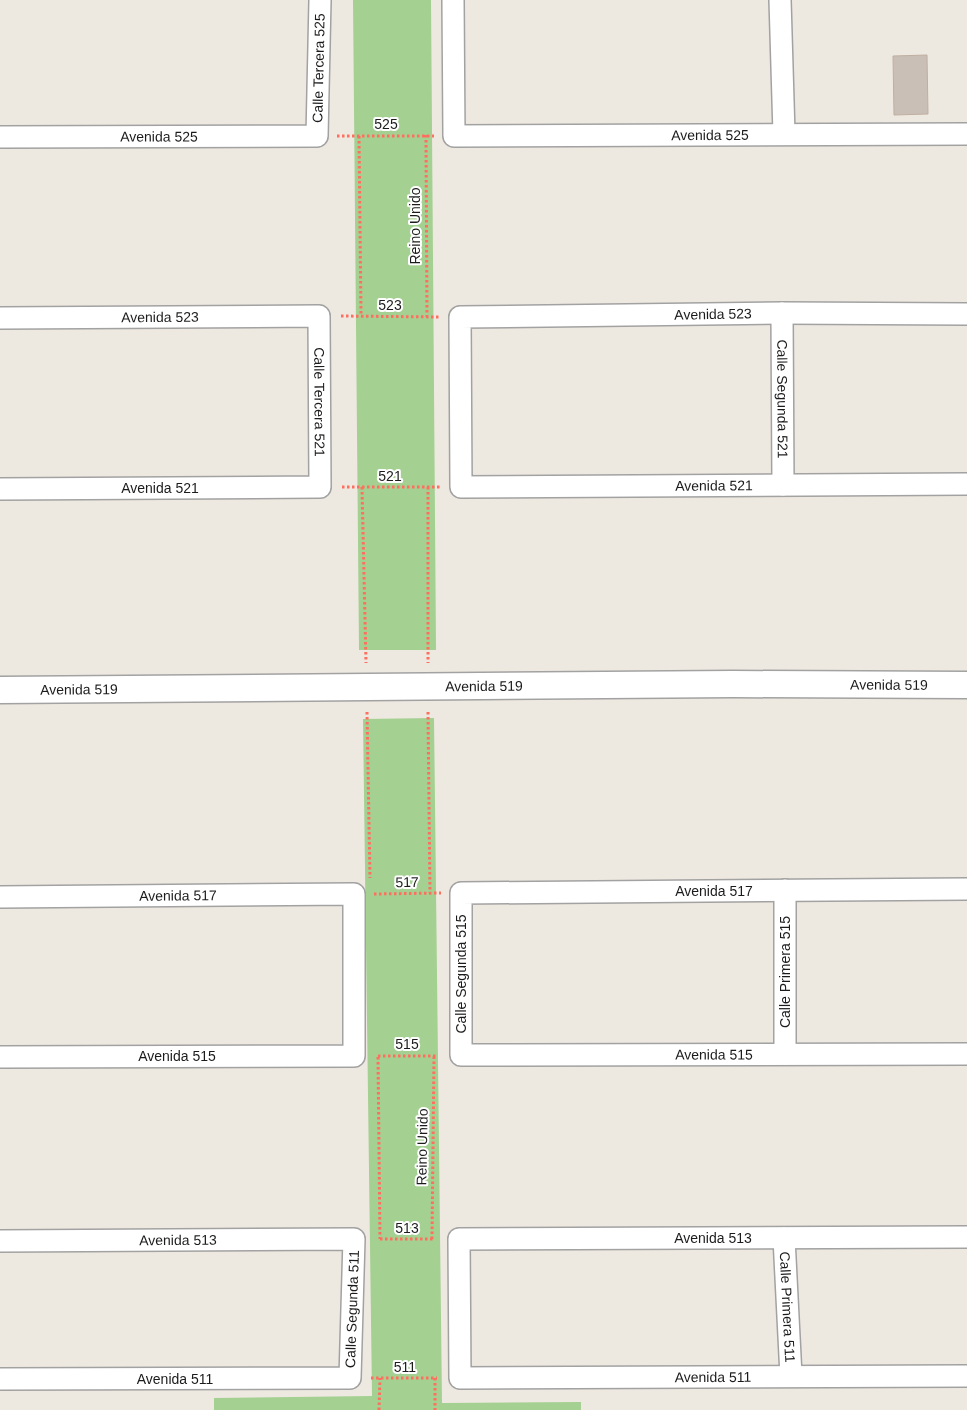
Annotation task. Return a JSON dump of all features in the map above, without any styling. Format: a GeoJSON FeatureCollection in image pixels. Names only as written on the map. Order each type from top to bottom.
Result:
{"type":"FeatureCollection","features":[{"type":"Feature","properties":{"kind":"street","name":"Calle Tercera 525"},"geometry":{"type":"LineString","coordinates":[[317,136],[320,0]]}},
{"type":"Feature","properties":{"kind":"street"},"geometry":{"type":"LineString","coordinates":[[453,0],[454,136]]}},
{"type":"Feature","properties":{"kind":"street"},"geometry":{"type":"LineString","coordinates":[[780,0],[784,134]]}},
{"type":"Feature","properties":{"kind":"street","name":"Avenida 525"},"geometry":{"type":"LineString","coordinates":[[454,136],[967,134]]}},
{"type":"Feature","properties":{"kind":"street","name":"Avenida 525"},"geometry":{"type":"LineString","coordinates":[[0,137],[317,136]]}},
{"type":"Feature","properties":{"kind":"street","name":"Calle Segunda 521"},"geometry":{"type":"LineString","coordinates":[[782,314],[783,485]]}},
{"type":"Feature","properties":{"kind":"street","name":"Avenida 523"},"geometry":{"type":"LineString","coordinates":[[460,317],[967,314]]}},
{"type":"Feature","properties":{"kind":"street","name":"Avenida 523"},"geometry":{"type":"LineString","coordinates":[[0,318],[319,316]]}},
{"type":"Feature","properties":{"kind":"street","name":"Calle Tercera 521"},"geometry":{"type":"LineString","coordinates":[[319,316],[320,487]]}},
{"type":"Feature","properties":{"kind":"street"},"geometry":{"type":"LineString","coordinates":[[460,317],[461,487]]}},
{"type":"Feature","properties":{"kind":"street","name":"Avenida 521"},"geometry":{"type":"LineString","coordinates":[[461,487],[967,484]]}},
{"type":"Feature","properties":{"kind":"street","name":"Avenida 521"},"geometry":{"type":"LineString","coordinates":[[0,489],[320,487]]}},
{"type":"Feature","properties":{"kind":"street","name":"Avenida 519"},"geometry":{"type":"LineString","coordinates":[[0,690],[733,684],[967,686]]}},
{"type":"Feature","properties":{"kind":"street","name":"Avenida 517"},"geometry":{"type":"LineString","coordinates":[[461,893],[967,889]]}},
{"type":"Feature","properties":{"kind":"street","name":"Calle Primera 515"},"geometry":{"type":"LineString","coordinates":[[784,890],[785,1054]]}},
{"type":"Feature","properties":{"kind":"street","name":"Calle Segunda 515"},"geometry":{"type":"LineString","coordinates":[[461,893],[461,1055]]}},
{"type":"Feature","properties":{"kind":"street"},"geometry":{"type":"LineString","coordinates":[[354,894],[354,1056]]}},
{"type":"Feature","properties":{"kind":"street","name":"Avenida 517"},"geometry":{"type":"LineString","coordinates":[[0,897],[354,894]]}},
{"type":"Feature","properties":{"kind":"street","name":"Avenida 515"},"geometry":{"type":"LineString","coordinates":[[461,1055],[967,1054]]}},
{"type":"Feature","properties":{"kind":"street","name":"Avenida 515"},"geometry":{"type":"LineString","coordinates":[[0,1057],[354,1056]]}},
{"type":"Feature","properties":{"kind":"street","name":"Avenida 513"},"geometry":{"type":"LineString","coordinates":[[459,1239],[967,1237]]}},
{"type":"Feature","properties":{"kind":"street","name":"Calle Primera 511"},"geometry":{"type":"LineString","coordinates":[[784,1238],[791,1376]]}},
{"type":"Feature","properties":{"kind":"street","name":"Avenida 513"},"geometry":{"type":"LineString","coordinates":[[0,1240],[354,1239]]}},
{"type":"Feature","properties":{"kind":"street","name":"Calle Segunda 511"},"geometry":{"type":"LineString","coordinates":[[350,1378],[354,1239]]}},
{"type":"Feature","properties":{"kind":"street"},"geometry":{"type":"LineString","coordinates":[[459,1239],[460,1378]]}},
{"type":"Feature","properties":{"kind":"street","name":"Avenida 511"},"geometry":{"type":"LineString","coordinates":[[460,1378],[967,1376]]}},
{"type":"Feature","properties":{"kind":"street","name":"Avenida 511"},"geometry":{"type":"LineString","coordinates":[[0,1379],[350,1378]]}},
{"type":"Feature","properties":{"kind":"path","name":"525"},"geometry":{"type":"LineString","coordinates":[[317,136],[454,136]]}},
{"type":"Feature","properties":{"kind":"path"},"geometry":{"type":"LineString","coordinates":[[359,136],[361,316]]}},
{"type":"Feature","properties":{"kind":"path","name":"Reino Unido"},"geometry":{"type":"LineString","coordinates":[[426,136],[427,317]]}},
{"type":"Feature","properties":{"kind":"path","name":"523"},"geometry":{"type":"LineString","coordinates":[[319,316],[460,317]]}},
{"type":"Feature","properties":{"kind":"path","name":"521"},"geometry":{"type":"LineString","coordinates":[[320,487],[461,487]]}},
{"type":"Feature","properties":{"kind":"path","name":"517"},"geometry":{"type":"LineString","coordinates":[[354,894],[461,893]]}},
{"type":"Feature","properties":{"kind":"path","name":"515"},"geometry":{"type":"LineString","coordinates":[[354,1056],[461,1055]]}},
{"type":"Feature","properties":{"kind":"path"},"geometry":{"type":"LineString","coordinates":[[378,1056],[380,1239]]}},
{"type":"Feature","properties":{"kind":"path","name":"Reino Unido"},"geometry":{"type":"LineString","coordinates":[[432,1239],[434,1056]]}},
{"type":"Feature","properties":{"kind":"path","name":"513"},"geometry":{"type":"LineString","coordinates":[[354,1239],[459,1239]]}},
{"type":"Feature","properties":{"kind":"path","name":"511"},"geometry":{"type":"LineString","coordinates":[[350,1378],[460,1378]]}},
{"type":"Feature","properties":{"kind":"path"},"geometry":{"type":"LineString","coordinates":[[379,1410],[380,1378]]}},
{"type":"Feature","properties":{"kind":"path"},"geometry":{"type":"LineString","coordinates":[[435,1378],[435,1410]]}},
{"type":"Feature","properties":{"kind":"green space"},"geometry":{"type":"Polygon","coordinates":[[[353,0],[431,0],[436,650],[359,650],[353,0]]]}},
{"type":"Feature","properties":{"kind":"green space"},"geometry":{"type":"Polygon","coordinates":[[[434,718],[442,1403],[581,1402],[581,1410],[214,1410],[214,1398],[372,1396],[363,719],[434,718]]]}},
{"type":"Feature","properties":{"kind":"building"},"geometry":{"type":"Polygon","coordinates":[[[927,55],[928,114],[894,115],[893,56],[927,55]]]}}]}
